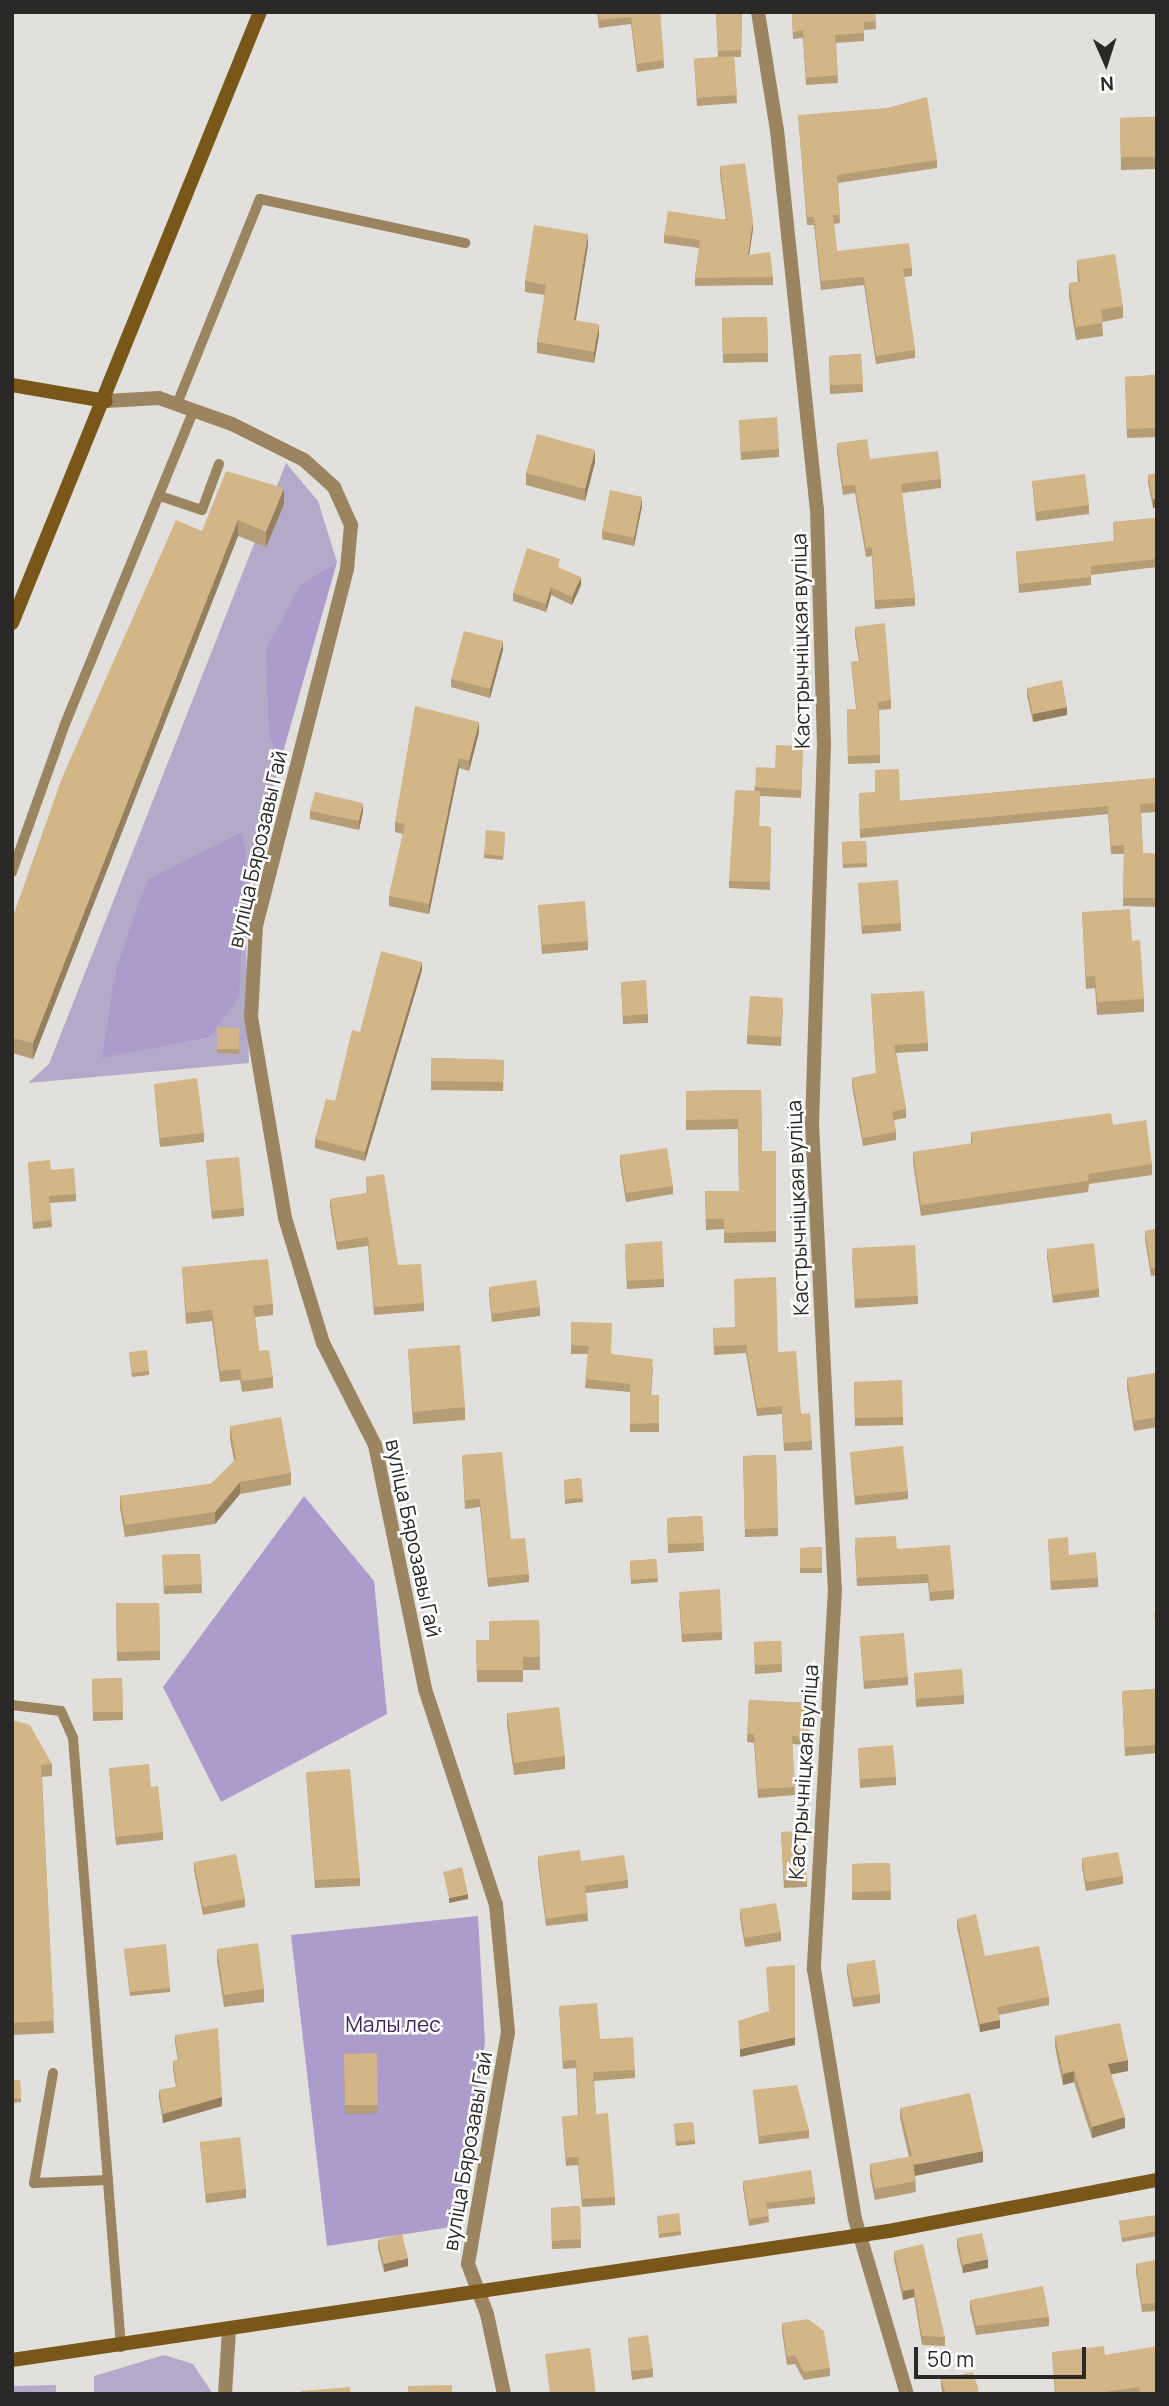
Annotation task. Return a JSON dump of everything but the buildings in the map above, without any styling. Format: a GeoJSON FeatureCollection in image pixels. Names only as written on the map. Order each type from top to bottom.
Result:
{"type":"FeatureCollection","features":[{"type":"Feature","properties":{"kind":"main road"},"geometry":{"type":"LineString","coordinates":[[12,623],[106,401],[260,12]]}},
{"type":"Feature","properties":{"kind":"main road"},"geometry":{"type":"LineString","coordinates":[[12,385],[106,401]]}},
{"type":"Feature","properties":{"kind":"main road"},"geometry":{"type":"LineString","coordinates":[[12,2360],[121,2347],[475,2294],[862,2233],[1157,2180]]}},
{"type":"Feature","properties":{"kind":"street","name":"Кастрычніцкая вуліца"},"geometry":{"type":"LineString","coordinates":[[758,12],[777,130],[817,509],[824,744],[812,1124],[835,1589],[813,1940],[822,2030],[862,2233],[907,2394]]}},
{"type":"Feature","properties":{"kind":"street","name":"вуліца Бярозавы Гай"},"geometry":{"type":"LineString","coordinates":[[106,401],[159,398],[194,410],[304,460],[334,487],[351,525],[347,569],[256,926],[251,1017],[285,1218],[323,1343],[374,1446],[425,1689],[496,1905],[509,2032],[499,2116],[470,2239],[475,2294],[487,2314],[504,2394]]}},
{"type":"Feature","properties":{"kind":"street"},"geometry":{"type":"LineString","coordinates":[[225,2394],[229,2331]]}},
{"type":"Feature","properties":{"kind":"lane"},"geometry":{"type":"LineString","coordinates":[[177,404],[260,200],[465,243]]}},
{"type":"Feature","properties":{"kind":"lane"},"geometry":{"type":"LineString","coordinates":[[12,872],[65,724],[194,410]]}},
{"type":"Feature","properties":{"kind":"lane"},"geometry":{"type":"LineString","coordinates":[[160,496],[202,510],[219,464]]}},
{"type":"Feature","properties":{"kind":"lane"},"geometry":{"type":"LineString","coordinates":[[12,1705],[61,1711],[73,1738],[121,2347]]}},
{"type":"Feature","properties":{"kind":"lane"},"geometry":{"type":"LineString","coordinates":[[53,2073],[34,2183],[108,2180]]}},
{"type":"Feature","properties":{"kind":"shaded area"},"geometry":{"type":"Polygon","coordinates":[[[286,463],[318,501],[337,562],[301,584],[269,736],[280,763],[265,818],[246,941],[249,1063],[28,1083],[49,1064],[286,463]],[[241,832],[214,846],[115,973],[112,1013],[159,1047],[210,1038],[241,832]]]}},
{"type":"Feature","properties":{"kind":"shaded area"},"geometry":{"type":"Polygon","coordinates":[[[164,2355],[193,2364],[213,2394],[94,2394],[94,2376],[164,2355]]]}},
{"type":"Feature","properties":{"kind":"shaded area"},"geometry":{"type":"Polygon","coordinates":[[[56,2385],[56,2394],[12,2394],[12,2386],[56,2385]]]}},
{"type":"Feature","properties":{"kind":"green space"},"geometry":{"type":"Polygon","coordinates":[[[337,562],[280,763],[269,736],[266,649],[301,584],[337,562]]]}},
{"type":"Feature","properties":{"kind":"green space"},"geometry":{"type":"Polygon","coordinates":[[[241,832],[246,851],[239,997],[209,1038],[102,1058],[115,973],[147,880],[241,832]]]}},
{"type":"Feature","properties":{"kind":"green space"},"geometry":{"type":"Polygon","coordinates":[[[304,1496],[374,1581],[387,1714],[221,1802],[163,1687],[304,1496]]]}},
{"type":"Feature","properties":{"kind":"green space","name":"Малы лес"},"geometry":{"type":"Polygon","coordinates":[[[478,1916],[485,2042],[458,2226],[327,2246],[291,1935],[478,1916]]]}}]}
